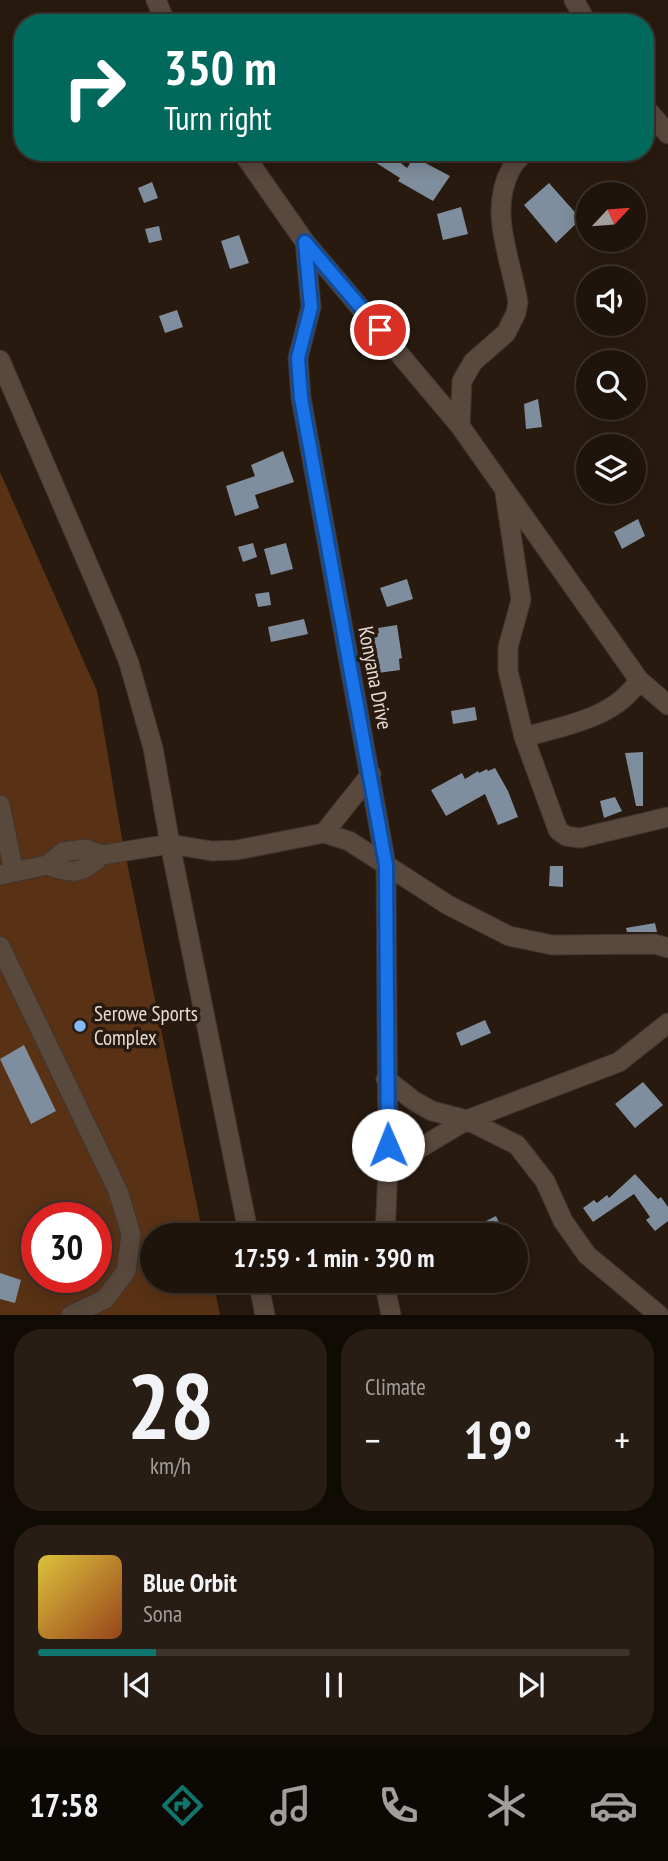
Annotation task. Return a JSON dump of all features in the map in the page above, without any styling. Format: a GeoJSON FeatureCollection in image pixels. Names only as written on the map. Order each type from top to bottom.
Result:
{"type":"FeatureCollection","features":[{"type":"Feature","properties":{"kind":"street"},"geometry":{"type":"LineString","coordinates":[[654,117],[668,134]]}},
{"type":"Feature","properties":{"kind":"street","name":"Konyana Drive"},"geometry":{"type":"LineString","coordinates":[[248,161],[305,242],[311,307],[298,358],[301,398],[386,865],[388,1167],[386,1223]]}},
{"type":"Feature","properties":{"kind":"street"},"geometry":{"type":"LineString","coordinates":[[460,426],[462,381],[473,362],[506,333],[516,313],[518,302],[500,216],[502,195],[511,168],[517,161]]}},
{"type":"Feature","properties":{"kind":"street"},"geometry":{"type":"LineString","coordinates":[[305,242],[460,426],[639,680],[668,705]]}},
{"type":"Feature","properties":{"kind":"street"},"geometry":{"type":"LineString","coordinates":[[0,360],[129,663],[153,748],[246,1223]]}},
{"type":"Feature","properties":{"kind":"street"},"geometry":{"type":"LineString","coordinates":[[505,489],[522,600],[508,647],[508,671],[524,737],[558,830],[566,836],[580,838],[668,817]]}},
{"type":"Feature","properties":{"kind":"street"},"geometry":{"type":"LineString","coordinates":[[524,737],[562,728],[615,706],[631,693],[639,680]]}},
{"type":"Feature","properties":{"kind":"street"},"geometry":{"type":"LineString","coordinates":[[324,833],[370,774]]}},
{"type":"Feature","properties":{"kind":"street"},"geometry":{"type":"LineString","coordinates":[[0,805],[7,874],[47,865],[63,852],[85,849],[102,855],[170,844],[212,851],[237,850],[324,833],[349,841],[447,905],[509,936],[552,945],[655,944],[668,948]]}},
{"type":"Feature","properties":{"kind":"street"},"geometry":{"type":"LineString","coordinates":[[0,946],[118,1191],[131,1234],[126,1271],[105,1299],[71,1315]]}},
{"type":"Feature","properties":{"kind":"street"},"geometry":{"type":"LineString","coordinates":[[388,1167],[467,1120],[619,1062],[668,1023]]}},
{"type":"Feature","properties":{"kind":"street"},"geometry":{"type":"LineString","coordinates":[[386,1079],[432,1111],[467,1120],[517,1145],[545,1181],[563,1222],[587,1255],[659,1315]]}},
{"type":"Feature","properties":{"kind":"street"},"geometry":{"type":"LineString","coordinates":[[260,1293],[265,1315]]}},
{"type":"Feature","properties":{"kind":"street"},"geometry":{"type":"LineString","coordinates":[[386,1293],[391,1315]]}},
{"type":"Feature","properties":{"kind":"shaded area","name":"Serowe Sports Complex"},"geometry":{"type":"Polygon","coordinates":[[[0,472],[97,691],[121,833],[201,1223],[140,1223],[140,1293],[215,1293],[220,1315],[0,1315],[0,472]]]}},
{"type":"Feature","properties":{"kind":"building"},"geometry":{"type":"Polygon","coordinates":[[[373,161],[398,161],[407,168],[411,161],[422,161],[450,176],[433,201],[398,181],[400,178],[373,161]]]}},
{"type":"Feature","properties":{"kind":"building"},"geometry":{"type":"Polygon","coordinates":[[[152,182],[158,198],[144,203],[138,188],[152,182]]]}},
{"type":"Feature","properties":{"kind":"building"},"geometry":{"type":"Polygon","coordinates":[[[549,183],[576,213],[576,224],[556,243],[524,205],[549,183]]]}},
{"type":"Feature","properties":{"kind":"building"},"geometry":{"type":"Polygon","coordinates":[[[461,207],[468,234],[443,240],[437,214],[461,207]]]}},
{"type":"Feature","properties":{"kind":"building"},"geometry":{"type":"Polygon","coordinates":[[[159,226],[162,240],[149,243],[145,229],[159,226]]]}},
{"type":"Feature","properties":{"kind":"building"},"geometry":{"type":"Polygon","coordinates":[[[239,235],[249,263],[230,269],[221,241],[239,235]]]}},
{"type":"Feature","properties":{"kind":"building"},"geometry":{"type":"Polygon","coordinates":[[[177,310],[183,327],[165,333],[159,316],[177,310]]]}},
{"type":"Feature","properties":{"kind":"building"},"geometry":{"type":"Polygon","coordinates":[[[538,399],[542,427],[526,429],[524,404],[538,399]]]}},
{"type":"Feature","properties":{"kind":"building"},"geometry":{"type":"Polygon","coordinates":[[[283,451],[294,482],[255,495],[259,508],[235,516],[226,486],[255,476],[251,465],[283,451]]]}},
{"type":"Feature","properties":{"kind":"building"},"geometry":{"type":"Polygon","coordinates":[[[638,519],[645,536],[622,549],[614,532],[638,519]]]}},
{"type":"Feature","properties":{"kind":"building"},"geometry":{"type":"Polygon","coordinates":[[[253,543],[257,557],[243,562],[238,547],[253,543]]]}},
{"type":"Feature","properties":{"kind":"building"},"geometry":{"type":"Polygon","coordinates":[[[286,543],[293,569],[271,575],[264,549],[286,543]]]}},
{"type":"Feature","properties":{"kind":"building"},"geometry":{"type":"Polygon","coordinates":[[[407,579],[413,599],[387,607],[380,588],[407,579]]]}},
{"type":"Feature","properties":{"kind":"building"},"geometry":{"type":"Polygon","coordinates":[[[269,592],[271,605],[258,607],[255,594],[269,592]]]}},
{"type":"Feature","properties":{"kind":"building"},"geometry":{"type":"Polygon","coordinates":[[[304,619],[308,634],[271,642],[268,627],[304,619]]]}},
{"type":"Feature","properties":{"kind":"building"},"geometry":{"type":"Polygon","coordinates":[[[397,625],[402,658],[399,659],[400,670],[378,673],[369,634],[379,633],[378,628],[397,625]]]}},
{"type":"Feature","properties":{"kind":"building"},"geometry":{"type":"Polygon","coordinates":[[[475,707],[477,720],[453,724],[451,711],[475,707]]]}},
{"type":"Feature","properties":{"kind":"building"},"geometry":{"type":"Polygon","coordinates":[[[643,752],[643,806],[636,806],[625,753],[643,752]]]}},
{"type":"Feature","properties":{"kind":"building"},"geometry":{"type":"Polygon","coordinates":[[[495,768],[518,817],[498,825],[485,794],[446,816],[431,790],[462,773],[465,779],[478,771],[479,773],[495,768]]]}},
{"type":"Feature","properties":{"kind":"building"},"geometry":{"type":"Polygon","coordinates":[[[615,797],[622,811],[604,818],[600,801],[615,797]]]}},
{"type":"Feature","properties":{"kind":"building"},"geometry":{"type":"Polygon","coordinates":[[[550,866],[563,866],[563,887],[549,886],[550,866]]]}},
{"type":"Feature","properties":{"kind":"building"},"geometry":{"type":"Polygon","coordinates":[[[655,923],[657,932],[627,932],[626,928],[655,923]]]}},
{"type":"Feature","properties":{"kind":"building"},"geometry":{"type":"Polygon","coordinates":[[[485,1020],[491,1033],[461,1046],[456,1033],[485,1020]]]}},
{"type":"Feature","properties":{"kind":"building"},"geometry":{"type":"Polygon","coordinates":[[[24,1045],[56,1111],[31,1124],[0,1059],[24,1045]]]}},
{"type":"Feature","properties":{"kind":"building"},"geometry":{"type":"Polygon","coordinates":[[[643,1082],[663,1105],[635,1128],[615,1104],[643,1082]]]}},
{"type":"Feature","properties":{"kind":"building"},"geometry":{"type":"Polygon","coordinates":[[[635,1174],[658,1199],[661,1197],[668,1207],[668,1221],[655,1231],[646,1220],[650,1217],[634,1194],[593,1222],[583,1208],[594,1200],[597,1203],[607,1195],[609,1198],[635,1174]]]}},
{"type":"Feature","properties":{"kind":"building"},"geometry":{"type":"Polygon","coordinates":[[[496,1216],[499,1223],[482,1223],[496,1216]]]}},
{"type":"Feature","properties":{"kind":"building"},"geometry":{"type":"Polygon","coordinates":[[[0,1273],[21,1280],[15,1303],[0,1299],[0,1273]]]}},
{"type":"Feature","properties":{"kind":"place","name":"Serowe Sports Complex"},"geometry":{"type":"Point","coordinates":[80,1026]}},
{"type":"Feature","properties":{"kind":"route"},"geometry":{"type":"LineString","coordinates":[[380,330],[305,242],[311,307],[298,358],[301,398],[386,865],[388,1145]]}}]}
